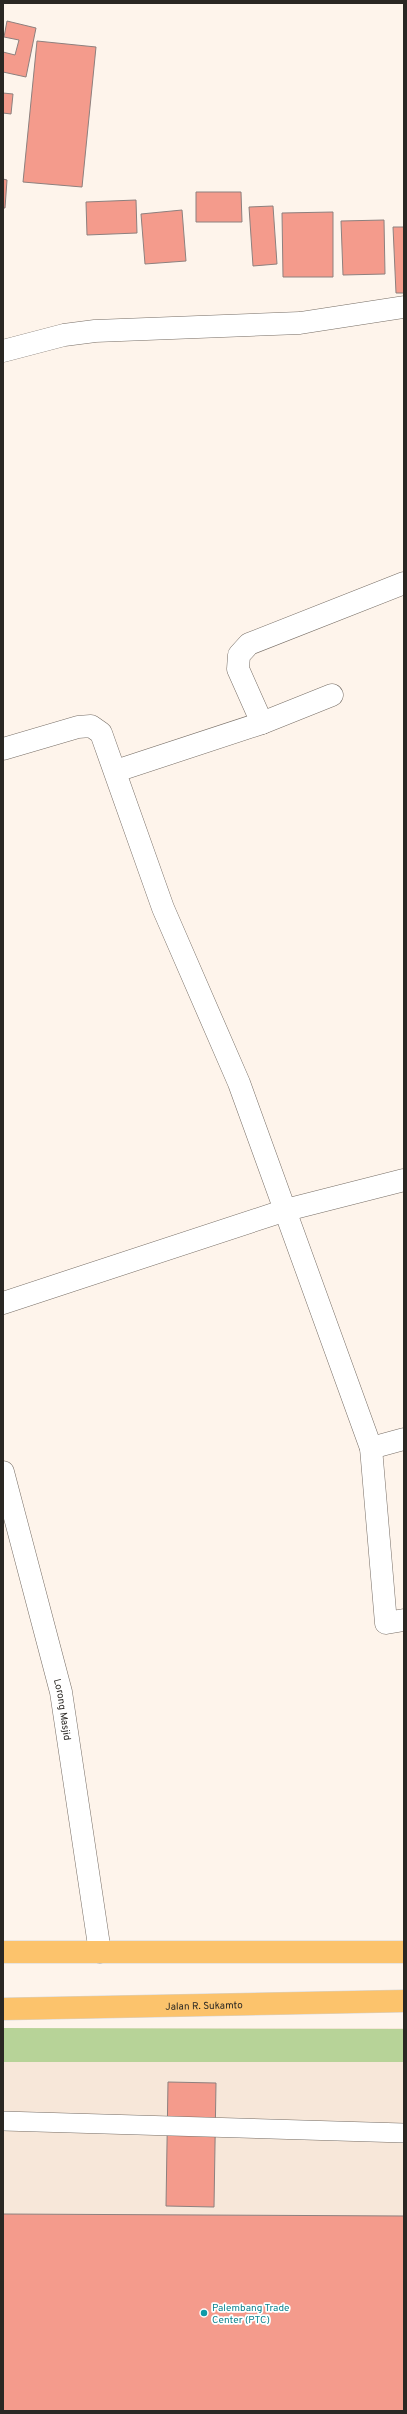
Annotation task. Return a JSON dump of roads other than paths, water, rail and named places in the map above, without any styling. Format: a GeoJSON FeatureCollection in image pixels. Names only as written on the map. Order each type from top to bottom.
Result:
{"type":"FeatureCollection","features":[{"type":"Feature","properties":{"kind":"highway"},"geometry":{"type":"LineString","coordinates":[[3,1952],[404,1952]]}},
{"type":"Feature","properties":{"kind":"highway","name":"Jalan R. Sukamto"},"geometry":{"type":"LineString","coordinates":[[3,2009],[404,2001]]}},
{"type":"Feature","properties":{"kind":"street"},"geometry":{"type":"LineString","coordinates":[[3,351],[64,335],[95,331],[300,323],[404,307]]}},
{"type":"Feature","properties":{"kind":"street"},"geometry":{"type":"LineString","coordinates":[[262,723],[238,669],[239,654],[249,644],[404,583]]}},
{"type":"Feature","properties":{"kind":"street"},"geometry":{"type":"LineString","coordinates":[[116,771],[262,723],[332,695]]}},
{"type":"Feature","properties":{"kind":"street"},"geometry":{"type":"LineString","coordinates":[[3,749],[78,727],[91,726],[101,733],[116,771],[163,908],[239,1083],[371,1448],[386,1623],[404,1620]]}},
{"type":"Feature","properties":{"kind":"street"},"geometry":{"type":"LineString","coordinates":[[3,1303],[286,1210],[404,1180]]}},
{"type":"Feature","properties":{"kind":"street"},"geometry":{"type":"LineString","coordinates":[[371,1448],[404,1439]]}},
{"type":"Feature","properties":{"kind":"street","name":"Lorong Masjid"},"geometry":{"type":"LineString","coordinates":[[3,1472],[61,1692],[100,1952]]}},
{"type":"Feature","properties":{"kind":"lane"},"geometry":{"type":"LineString","coordinates":[[3,2121],[404,2133]]}},
{"type":"Feature","properties":{"kind":"place","name":"Palembang Trade Center (PTC)"},"geometry":{"type":"Point","coordinates":[204,2313]}}]}
